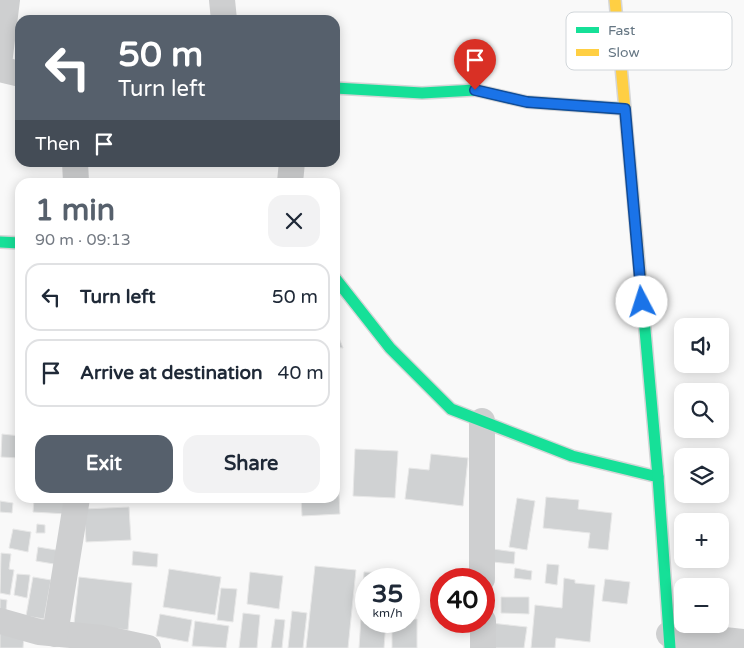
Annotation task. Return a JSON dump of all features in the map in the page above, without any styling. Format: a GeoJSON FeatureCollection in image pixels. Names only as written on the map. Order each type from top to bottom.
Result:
{"type":"FeatureCollection","features":[{"type":"Feature","properties":{"kind":"street"},"geometry":{"type":"LineString","coordinates":[[0,56],[7,0]]}},
{"type":"Feature","properties":{"kind":"street"},"geometry":{"type":"LineString","coordinates":[[222,0],[224,15]]}},
{"type":"Feature","properties":{"kind":"street"},"geometry":{"type":"LineString","coordinates":[[0,69],[15,73]]}},
{"type":"Feature","properties":{"kind":"street"},"geometry":{"type":"LineString","coordinates":[[621,70],[658,477],[669,641],[744,642]]}},
{"type":"Feature","properties":{"kind":"street"},"geometry":{"type":"LineString","coordinates":[[340,88],[422,93],[475,90],[527,102],[625,109]]}},
{"type":"Feature","properties":{"kind":"street"},"geometry":{"type":"LineString","coordinates":[[0,242],[15,243]]}},
{"type":"Feature","properties":{"kind":"street"},"geometry":{"type":"LineString","coordinates":[[340,284],[390,348],[452,410],[572,456],[658,477]]}},
{"type":"Feature","properties":{"kind":"street"},"geometry":{"type":"LineString","coordinates":[[482,422],[482,568]]}},
{"type":"Feature","properties":{"kind":"street"},"geometry":{"type":"LineString","coordinates":[[55,634],[76,503]]}},
{"type":"Feature","properties":{"kind":"street"},"geometry":{"type":"LineString","coordinates":[[0,621],[39,632],[102,638],[148,648]]}},
{"type":"Feature","properties":{"kind":"street"},"geometry":{"type":"LineString","coordinates":[[482,633],[482,648]]}},
{"type":"Feature","properties":{"kind":"building"},"geometry":{"type":"Polygon","coordinates":[[[2,434],[15,435],[15,458],[1,457],[2,434]]]}},
{"type":"Feature","properties":{"kind":"building"},"geometry":{"type":"Polygon","coordinates":[[[355,449],[398,451],[395,498],[353,496],[355,449]]]}},
{"type":"Feature","properties":{"kind":"building"},"geometry":{"type":"Polygon","coordinates":[[[431,454],[468,458],[463,506],[405,499],[409,468],[429,470],[431,454]]]}},
{"type":"Feature","properties":{"kind":"building"},"geometry":{"type":"Polygon","coordinates":[[[546,497],[579,500],[578,509],[612,513],[608,550],[588,548],[590,533],[543,528],[546,497]]]}},
{"type":"Feature","properties":{"kind":"building"},"geometry":{"type":"Polygon","coordinates":[[[517,498],[535,501],[527,550],[509,547],[517,498]]]}},
{"type":"Feature","properties":{"kind":"building"},"geometry":{"type":"Polygon","coordinates":[[[0,501],[13,503],[12,513],[0,512],[0,501]]]}},
{"type":"Feature","properties":{"kind":"building"},"geometry":{"type":"Polygon","coordinates":[[[34,503],[68,503],[67,514],[33,512],[34,503]]]}},
{"type":"Feature","properties":{"kind":"building"},"geometry":{"type":"Polygon","coordinates":[[[301,503],[339,503],[340,514],[302,516],[301,503]]]}},
{"type":"Feature","properties":{"kind":"building"},"geometry":{"type":"Polygon","coordinates":[[[129,507],[131,540],[86,542],[84,509],[129,507]]]}},
{"type":"Feature","properties":{"kind":"building"},"geometry":{"type":"Polygon","coordinates":[[[37,524],[45,525],[45,533],[36,533],[37,524]]]}},
{"type":"Feature","properties":{"kind":"building"},"geometry":{"type":"Polygon","coordinates":[[[13,529],[31,532],[28,552],[9,548],[13,529]]]}},
{"type":"Feature","properties":{"kind":"building"},"geometry":{"type":"Polygon","coordinates":[[[38,547],[62,551],[60,565],[36,561],[38,547]]]}},
{"type":"Feature","properties":{"kind":"building"},"geometry":{"type":"Polygon","coordinates":[[[493,549],[515,552],[514,564],[492,562],[493,549]]]}},
{"type":"Feature","properties":{"kind":"building"},"geometry":{"type":"Polygon","coordinates":[[[133,551],[158,554],[157,567],[132,565],[133,551]]]}},
{"type":"Feature","properties":{"kind":"building"},"geometry":{"type":"Polygon","coordinates":[[[1,553],[11,554],[9,569],[14,570],[10,595],[0,593],[1,553]]]}},
{"type":"Feature","properties":{"kind":"building"},"geometry":{"type":"Polygon","coordinates":[[[547,564],[559,565],[557,585],[545,583],[547,564]]]}},
{"type":"Feature","properties":{"kind":"building"},"geometry":{"type":"Polygon","coordinates":[[[315,566],[355,570],[348,648],[306,648],[315,566]]]}},
{"type":"Feature","properties":{"kind":"building"},"geometry":{"type":"Polygon","coordinates":[[[515,568],[532,571],[531,580],[514,578],[515,568]]]}},
{"type":"Feature","properties":{"kind":"building"},"geometry":{"type":"Polygon","coordinates":[[[169,569],[221,577],[215,615],[163,607],[169,569]]]}},
{"type":"Feature","properties":{"kind":"building"},"geometry":{"type":"Polygon","coordinates":[[[250,572],[283,576],[279,609],[247,604],[250,572]]]}},
{"type":"Feature","properties":{"kind":"building"},"geometry":{"type":"Polygon","coordinates":[[[17,574],[30,575],[27,598],[14,595],[17,574]]]}},
{"type":"Feature","properties":{"kind":"building"},"geometry":{"type":"Polygon","coordinates":[[[33,577],[51,580],[44,619],[26,616],[33,577]]]}},
{"type":"Feature","properties":{"kind":"building"},"geometry":{"type":"Polygon","coordinates":[[[79,577],[132,583],[128,630],[74,624],[79,577]]]}},
{"type":"Feature","properties":{"kind":"building"},"geometry":{"type":"Polygon","coordinates":[[[564,578],[575,580],[575,583],[595,585],[590,642],[556,638],[555,648],[531,648],[535,605],[562,608],[564,578]]]}},
{"type":"Feature","properties":{"kind":"building"},"geometry":{"type":"Polygon","coordinates":[[[605,579],[630,582],[627,604],[602,601],[605,579]]]}},
{"type":"Feature","properties":{"kind":"building"},"geometry":{"type":"Polygon","coordinates":[[[221,588],[237,589],[233,622],[217,620],[221,588]]]}},
{"type":"Feature","properties":{"kind":"building"},"geometry":{"type":"Polygon","coordinates":[[[501,597],[529,597],[529,614],[501,613],[501,597]]]}},
{"type":"Feature","properties":{"kind":"building"},"geometry":{"type":"Polygon","coordinates":[[[0,599],[7,600],[6,611],[0,611],[0,599]]]}},
{"type":"Feature","properties":{"kind":"building"},"geometry":{"type":"Polygon","coordinates":[[[292,611],[307,613],[303,648],[288,648],[292,611]]]}},
{"type":"Feature","properties":{"kind":"building"},"geometry":{"type":"Polygon","coordinates":[[[243,613],[260,615],[257,648],[239,648],[243,613]]]}},
{"type":"Feature","properties":{"kind":"building"},"geometry":{"type":"Polygon","coordinates":[[[160,614],[192,620],[188,642],[156,636],[160,614]]]}},
{"type":"Feature","properties":{"kind":"building"},"geometry":{"type":"Polygon","coordinates":[[[275,619],[285,620],[282,648],[271,648],[275,619]]]}},
{"type":"Feature","properties":{"kind":"building"},"geometry":{"type":"Polygon","coordinates":[[[195,621],[229,626],[226,648],[192,646],[195,621]]]}},
{"type":"Feature","properties":{"kind":"building"},"geometry":{"type":"Polygon","coordinates":[[[495,623],[527,627],[524,648],[487,648],[489,633],[495,633],[495,623]]]}},
{"type":"Feature","properties":{"kind":"building"},"geometry":{"type":"Polygon","coordinates":[[[360,633],[385,633],[384,648],[359,648],[360,633]]]}},
{"type":"Feature","properties":{"kind":"building"},"geometry":{"type":"Polygon","coordinates":[[[392,633],[417,633],[417,648],[392,648],[392,633]]]}},
{"type":"Feature","properties":{"kind":"building"},"geometry":{"type":"Polygon","coordinates":[[[0,634],[24,636],[23,648],[0,648],[0,634]]]}},
{"type":"Feature","properties":{"kind":"traffic: fast"},"geometry":{"type":"LineString","coordinates":[[340,88],[422,93],[475,90],[527,102],[625,109]]}},
{"type":"Feature","properties":{"kind":"traffic: fast"},"geometry":{"type":"LineString","coordinates":[[0,242],[15,243]]}},
{"type":"Feature","properties":{"kind":"traffic: fast"},"geometry":{"type":"LineString","coordinates":[[340,284],[390,348],[451,409],[572,456],[658,477],[670,648]]}},
{"type":"Feature","properties":{"kind":"traffic: fast"},"geometry":{"type":"LineString","coordinates":[[642,296],[658,477]]}},
{"type":"Feature","properties":{"kind":"traffic: slow"},"geometry":{"type":"LineString","coordinates":[[615,0],[616,12]]}},
{"type":"Feature","properties":{"kind":"traffic: slow"},"geometry":{"type":"LineString","coordinates":[[621,70],[642,296]]}},
{"type":"Feature","properties":{"kind":"route"},"geometry":{"type":"LineString","coordinates":[[475,90],[527,102],[625,109],[642,302]]}}]}
